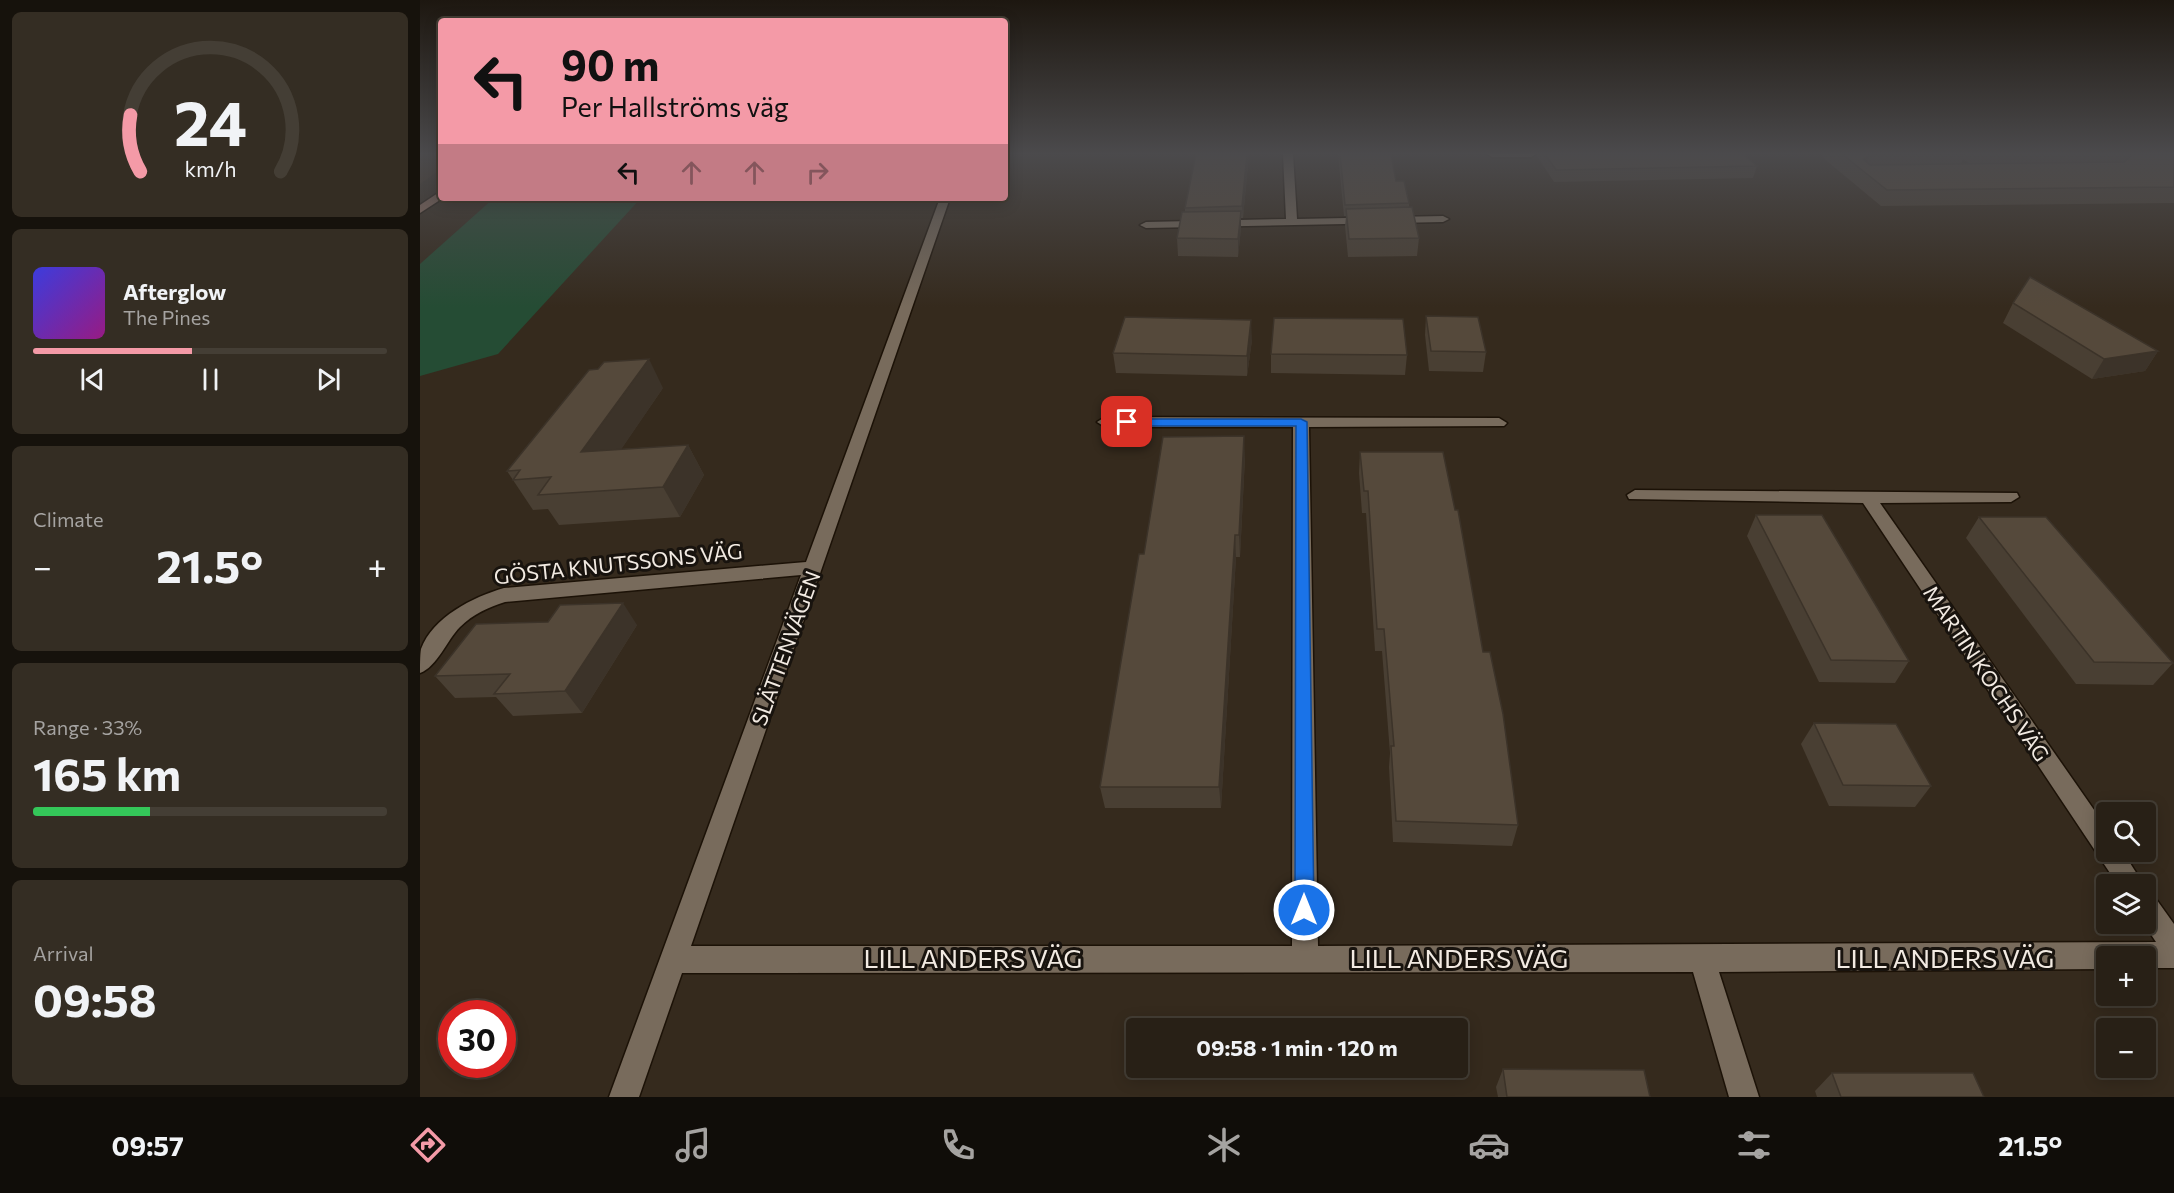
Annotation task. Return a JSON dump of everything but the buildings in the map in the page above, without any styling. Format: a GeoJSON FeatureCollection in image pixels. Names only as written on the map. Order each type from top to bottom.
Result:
{"type":"FeatureCollection","features":[{"type":"Feature","properties":{"kind":"street","name":"SLÄTTENVÄGEN"},"geometry":{"type":"LineString","coordinates":[[624,1097],[942,205]]}},
{"type":"Feature","properties":{"kind":"street"},"geometry":{"type":"LineString","coordinates":[[1291,205],[1292,221]]}},
{"type":"Feature","properties":{"kind":"street"},"geometry":{"type":"LineString","coordinates":[[1146,225],[1443,219]]}},
{"type":"Feature","properties":{"kind":"street"},"geometry":{"type":"LineString","coordinates":[[1105,422],[1499,423]]}},
{"type":"Feature","properties":{"kind":"street"},"geometry":{"type":"LineString","coordinates":[[1301,422],[1305,957]]}},
{"type":"Feature","properties":{"kind":"street"},"geometry":{"type":"LineString","coordinates":[[1635,495],[2011,497]]}},
{"type":"Feature","properties":{"kind":"street","name":"MARTIN KOCHS VÄG"},"geometry":{"type":"LineString","coordinates":[[1868,498],[2096,832]]}},
{"type":"Feature","properties":{"kind":"street","name":"GÖSTA KNUTSSONS VÄG"},"geometry":{"type":"LineString","coordinates":[[420,664],[453,619],[478,603],[504,595],[813,568]]}},
{"type":"Feature","properties":{"kind":"street"},"geometry":{"type":"LineString","coordinates":[[2156,920],[2174,946]]}},
{"type":"Feature","properties":{"kind":"street","name":"LILL ANDERS VÄG"},"geometry":{"type":"LineString","coordinates":[[672,960],[756,957],[1702,959],[2174,955]]}},
{"type":"Feature","properties":{"kind":"street"},"geometry":{"type":"LineString","coordinates":[[1702,959],[1744,1097]]}},
{"type":"Feature","properties":{"kind":"green space"},"geometry":{"type":"Polygon","coordinates":[[[486,205],[634,205],[498,354],[420,376],[420,264],[486,205]]]}},
{"type":"Feature","properties":{"kind":"route"},"geometry":{"type":"LineString","coordinates":[[1127,422],[1301,422],[1304,910]]}}]}
